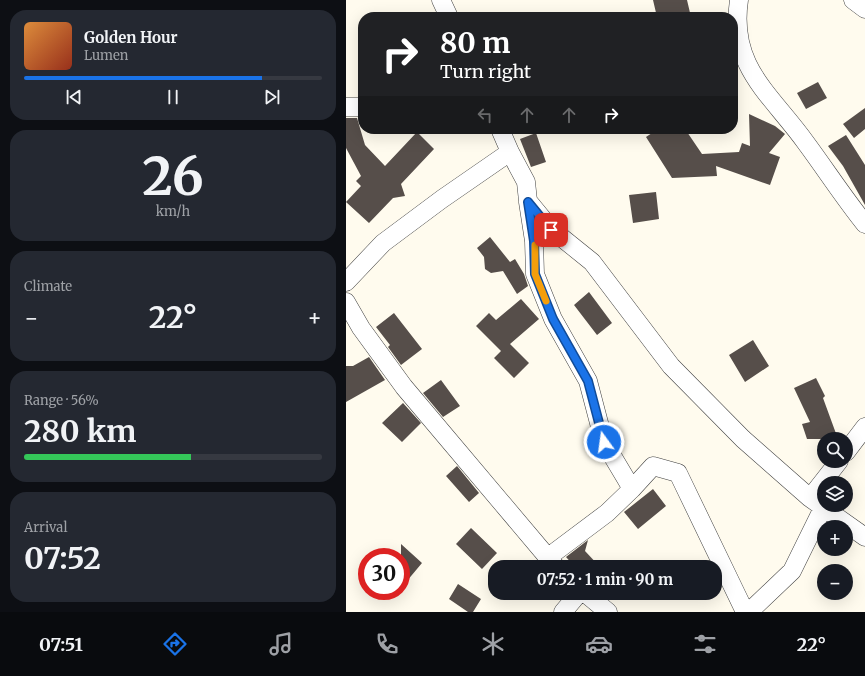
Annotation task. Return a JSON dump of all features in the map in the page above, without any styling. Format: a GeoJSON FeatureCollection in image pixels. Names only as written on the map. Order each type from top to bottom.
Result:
{"type":"FeatureCollection","features":[{"type":"Feature","properties":{"kind":"street"},"geometry":{"type":"LineString","coordinates":[[441,0],[447,12]]}},
{"type":"Feature","properties":{"kind":"street"},"geometry":{"type":"LineString","coordinates":[[737,12],[739,0]]}},
{"type":"Feature","properties":{"kind":"street"},"geometry":{"type":"LineString","coordinates":[[738,30],[743,56],[752,74],[806,142],[836,187],[865,224]]}},
{"type":"Feature","properties":{"kind":"street"},"geometry":{"type":"LineString","coordinates":[[346,107],[358,106]]}},
{"type":"Feature","properties":{"kind":"street"},"geometry":{"type":"LineString","coordinates":[[502,134],[526,182],[534,241],[535,274],[553,319],[588,381],[604,442],[632,489]]}},
{"type":"Feature","properties":{"kind":"street"},"geometry":{"type":"LineString","coordinates":[[346,282],[384,243],[442,199],[510,152]]}},
{"type":"Feature","properties":{"kind":"street"},"geometry":{"type":"LineString","coordinates":[[528,202],[551,230],[592,262],[671,366],[743,439],[816,503],[865,537]]}},
{"type":"Feature","properties":{"kind":"street"},"geometry":{"type":"LineString","coordinates":[[346,302],[361,328],[404,387],[548,560]]}},
{"type":"Feature","properties":{"kind":"street"},"geometry":{"type":"LineString","coordinates":[[853,443],[865,427]]}},
{"type":"Feature","properties":{"kind":"street"},"geometry":{"type":"LineString","coordinates":[[554,560],[607,514],[653,466],[678,473],[745,612]]}},
{"type":"Feature","properties":{"kind":"street"},"geometry":{"type":"LineString","coordinates":[[749,612],[792,571],[816,503],[835,468]]}},
{"type":"Feature","properties":{"kind":"street"},"geometry":{"type":"LineString","coordinates":[[563,612],[573,600]]}},
{"type":"Feature","properties":{"kind":"street"},"geometry":{"type":"LineString","coordinates":[[593,600],[608,612]]}},
{"type":"Feature","properties":{"kind":"building"},"geometry":{"type":"Polygon","coordinates":[[[653,0],[687,0],[690,12],[656,12],[653,0]]]}},
{"type":"Feature","properties":{"kind":"building"},"geometry":{"type":"Polygon","coordinates":[[[818,82],[827,98],[806,109],[797,93],[818,82]]]}},
{"type":"Feature","properties":{"kind":"building"},"geometry":{"type":"Polygon","coordinates":[[[865,108],[865,129],[854,138],[843,124],[865,108]]]}},
{"type":"Feature","properties":{"kind":"building"},"geometry":{"type":"Polygon","coordinates":[[[749,114],[775,126],[785,134],[769,153],[780,157],[770,185],[716,166],[717,176],[672,178],[646,137],[650,134],[688,134],[702,154],[739,152],[742,143],[750,146],[749,114]]]}},
{"type":"Feature","properties":{"kind":"building"},"geometry":{"type":"Polygon","coordinates":[[[346,118],[357,118],[358,134],[362,134],[365,145],[385,166],[415,134],[419,134],[434,149],[401,184],[405,196],[393,198],[369,223],[346,202],[361,186],[356,181],[361,176],[346,148],[346,118]]]}},
{"type":"Feature","properties":{"kind":"building"},"geometry":{"type":"Polygon","coordinates":[[[536,134],[546,162],[531,167],[520,139],[536,134]]]}},
{"type":"Feature","properties":{"kind":"building"},"geometry":{"type":"Polygon","coordinates":[[[846,135],[865,165],[865,205],[843,166],[828,146],[846,135]]]}},
{"type":"Feature","properties":{"kind":"building"},"geometry":{"type":"Polygon","coordinates":[[[656,192],[659,219],[633,223],[629,195],[656,192]]]}},
{"type":"Feature","properties":{"kind":"building"},"geometry":{"type":"Polygon","coordinates":[[[490,237],[510,262],[515,259],[524,274],[528,286],[517,294],[503,271],[491,273],[485,269],[484,257],[477,248],[490,237]]]}},
{"type":"Feature","properties":{"kind":"building"},"geometry":{"type":"Polygon","coordinates":[[[589,292],[612,323],[597,335],[574,305],[589,292]]]}},
{"type":"Feature","properties":{"kind":"building"},"geometry":{"type":"Polygon","coordinates":[[[521,299],[539,319],[510,344],[529,363],[514,378],[494,358],[501,351],[476,326],[489,313],[496,320],[521,299]]]}},
{"type":"Feature","properties":{"kind":"building"},"geometry":{"type":"Polygon","coordinates":[[[394,313],[422,349],[401,365],[388,347],[390,345],[376,327],[394,313]]]}},
{"type":"Feature","properties":{"kind":"building"},"geometry":{"type":"Polygon","coordinates":[[[753,340],[769,366],[745,382],[729,355],[753,340]]]}},
{"type":"Feature","properties":{"kind":"building"},"geometry":{"type":"Polygon","coordinates":[[[369,357],[385,380],[346,402],[346,366],[353,366],[369,357]]]}},
{"type":"Feature","properties":{"kind":"building"},"geometry":{"type":"Polygon","coordinates":[[[816,378],[825,396],[823,398],[835,432],[817,432],[817,439],[807,439],[802,424],[810,422],[794,388],[816,378]]]}},
{"type":"Feature","properties":{"kind":"building"},"geometry":{"type":"Polygon","coordinates":[[[441,380],[460,406],[443,417],[423,393],[441,380]]]}},
{"type":"Feature","properties":{"kind":"building"},"geometry":{"type":"Polygon","coordinates":[[[403,403],[421,423],[402,442],[382,423],[403,403]]]}},
{"type":"Feature","properties":{"kind":"building"},"geometry":{"type":"Polygon","coordinates":[[[457,466],[479,493],[469,502],[446,476],[457,466]]]}},
{"type":"Feature","properties":{"kind":"building"},"geometry":{"type":"Polygon","coordinates":[[[653,489],[666,506],[638,529],[624,512],[653,489]]]}},
{"type":"Feature","properties":{"kind":"building"},"geometry":{"type":"Polygon","coordinates":[[[471,528],[497,553],[490,560],[488,560],[488,563],[482,569],[456,544],[471,528]]]}},
{"type":"Feature","properties":{"kind":"building"},"geometry":{"type":"Polygon","coordinates":[[[588,540],[585,551],[593,560],[569,560],[566,557],[588,540]]]}},
{"type":"Feature","properties":{"kind":"building"},"geometry":{"type":"Polygon","coordinates":[[[410,552],[422,563],[410,577],[410,552]]]}},
{"type":"Feature","properties":{"kind":"building"},"geometry":{"type":"Polygon","coordinates":[[[458,584],[481,599],[473,612],[468,612],[449,599],[458,584]]]}},
{"type":"Feature","properties":{"kind":"slow traffic"},"geometry":{"type":"LineString","coordinates":[[535,245],[535,274],[546,301]]}},
{"type":"Feature","properties":{"kind":"route"},"geometry":{"type":"LineString","coordinates":[[551,230],[528,202],[534,241],[535,274],[553,319],[588,381],[604,442]]}}]}
